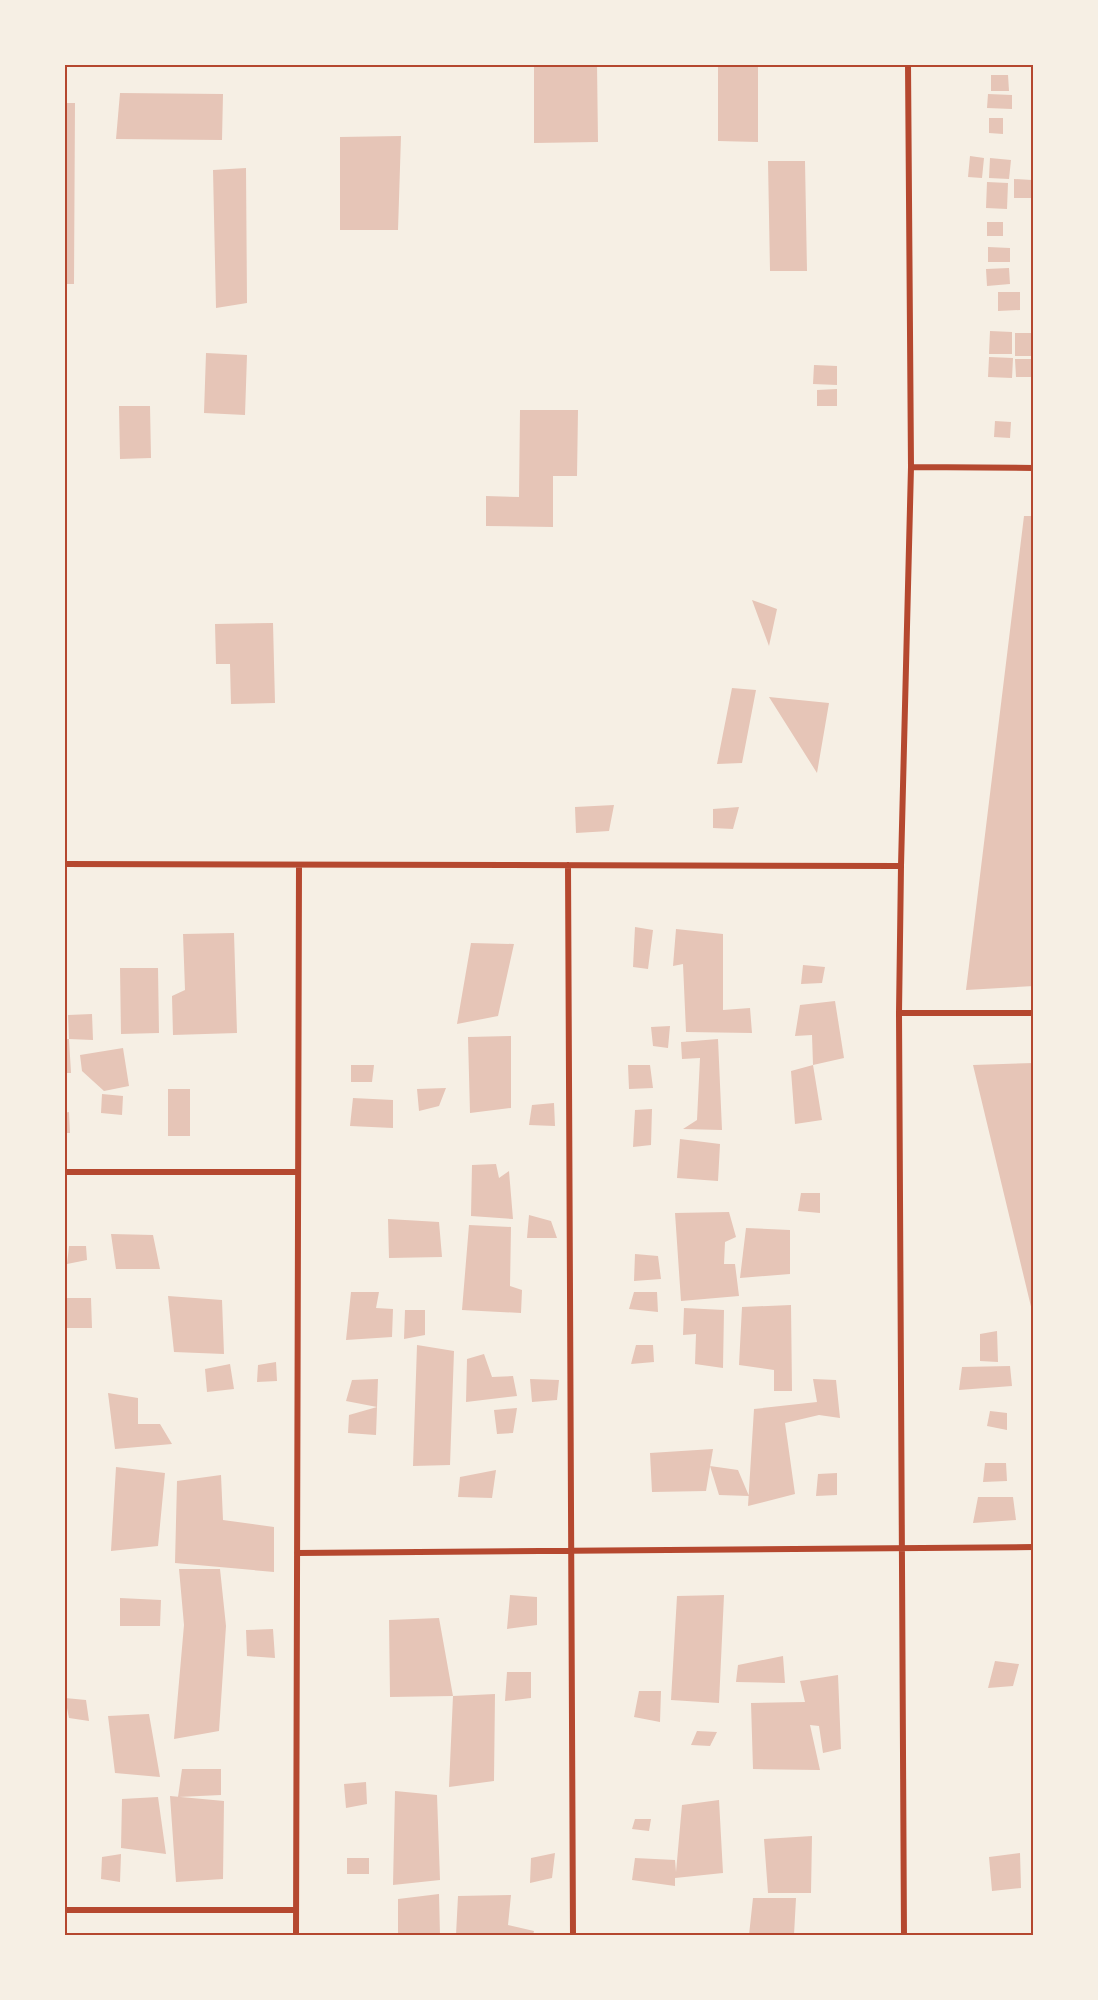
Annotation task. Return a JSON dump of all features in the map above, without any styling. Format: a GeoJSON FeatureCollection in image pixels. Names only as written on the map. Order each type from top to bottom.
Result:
{"type":"FeatureCollection","features":[{"type":"Feature","properties":{"kind":"street"},"geometry":{"type":"LineString","coordinates":[[904,1935],[899,1013],[911,467],[908,64]]}},
{"type":"Feature","properties":{"kind":"street"},"geometry":{"type":"LineString","coordinates":[[911,467],[1034,468]]}},
{"type":"Feature","properties":{"kind":"street"},"geometry":{"type":"LineString","coordinates":[[64,864],[901,866]]}},
{"type":"Feature","properties":{"kind":"street"},"geometry":{"type":"LineString","coordinates":[[296,1935],[299,865]]}},
{"type":"Feature","properties":{"kind":"street"},"geometry":{"type":"LineString","coordinates":[[568,865],[573,1935]]}},
{"type":"Feature","properties":{"kind":"street"},"geometry":{"type":"LineString","coordinates":[[899,1013],[1034,1014]]}},
{"type":"Feature","properties":{"kind":"street"},"geometry":{"type":"LineString","coordinates":[[64,1172],[297,1172]]}},
{"type":"Feature","properties":{"kind":"street"},"geometry":{"type":"LineString","coordinates":[[297,1553],[1034,1547]]}},
{"type":"Feature","properties":{"kind":"street"},"geometry":{"type":"LineString","coordinates":[[64,1910],[296,1910]]}},
{"type":"Feature","properties":{"kind":"building"},"geometry":{"type":"Polygon","coordinates":[[[534,64],[597,64],[598,142],[534,143],[534,64]]]}},
{"type":"Feature","properties":{"kind":"building"},"geometry":{"type":"Polygon","coordinates":[[[718,64],[758,64],[758,142],[718,141],[718,64]]]}},
{"type":"Feature","properties":{"kind":"building"},"geometry":{"type":"Polygon","coordinates":[[[991,75],[1008,75],[1009,91],[991,91],[991,75]]]}},
{"type":"Feature","properties":{"kind":"building"},"geometry":{"type":"Polygon","coordinates":[[[120,93],[223,94],[222,140],[116,139],[120,93]]]}},
{"type":"Feature","properties":{"kind":"building"},"geometry":{"type":"Polygon","coordinates":[[[988,94],[1012,95],[1012,109],[987,108],[988,94]]]}},
{"type":"Feature","properties":{"kind":"building"},"geometry":{"type":"Polygon","coordinates":[[[64,103],[75,103],[74,284],[64,284],[64,103]]]}},
{"type":"Feature","properties":{"kind":"building"},"geometry":{"type":"Polygon","coordinates":[[[989,118],[1003,118],[1003,134],[989,133],[989,118]]]}},
{"type":"Feature","properties":{"kind":"building"},"geometry":{"type":"Polygon","coordinates":[[[401,136],[398,230],[340,230],[340,137],[401,136]]]}},
{"type":"Feature","properties":{"kind":"building"},"geometry":{"type":"Polygon","coordinates":[[[970,156],[984,158],[982,178],[968,177],[970,156]]]}},
{"type":"Feature","properties":{"kind":"building"},"geometry":{"type":"Polygon","coordinates":[[[990,158],[1011,160],[1009,179],[989,178],[990,158]]]}},
{"type":"Feature","properties":{"kind":"building"},"geometry":{"type":"Polygon","coordinates":[[[768,161],[805,161],[807,271],[770,271],[768,161]]]}},
{"type":"Feature","properties":{"kind":"building"},"geometry":{"type":"Polygon","coordinates":[[[246,168],[247,303],[216,308],[213,170],[246,168]]]}},
{"type":"Feature","properties":{"kind":"building"},"geometry":{"type":"Polygon","coordinates":[[[1014,179],[1032,180],[1031,198],[1014,198],[1014,179]]]}},
{"type":"Feature","properties":{"kind":"building"},"geometry":{"type":"Polygon","coordinates":[[[987,182],[1008,183],[1007,209],[986,208],[987,182]]]}},
{"type":"Feature","properties":{"kind":"building"},"geometry":{"type":"Polygon","coordinates":[[[987,222],[1003,222],[1003,236],[987,236],[987,222]]]}},
{"type":"Feature","properties":{"kind":"building"},"geometry":{"type":"Polygon","coordinates":[[[988,247],[1010,248],[1010,262],[988,262],[988,247]]]}},
{"type":"Feature","properties":{"kind":"building"},"geometry":{"type":"Polygon","coordinates":[[[1009,268],[1010,284],[987,286],[986,269],[1009,268]]]}},
{"type":"Feature","properties":{"kind":"building"},"geometry":{"type":"Polygon","coordinates":[[[998,292],[1020,292],[1020,310],[998,311],[998,292]]]}},
{"type":"Feature","properties":{"kind":"building"},"geometry":{"type":"Polygon","coordinates":[[[990,331],[1012,332],[1012,354],[989,354],[990,331]]]}},
{"type":"Feature","properties":{"kind":"building"},"geometry":{"type":"Polygon","coordinates":[[[1015,333],[1034,333],[1034,356],[1015,356],[1015,333]]]}},
{"type":"Feature","properties":{"kind":"building"},"geometry":{"type":"Polygon","coordinates":[[[206,353],[247,355],[245,415],[204,413],[206,353]]]}},
{"type":"Feature","properties":{"kind":"building"},"geometry":{"type":"Polygon","coordinates":[[[989,357],[1013,358],[1012,378],[988,377],[989,357]]]}},
{"type":"Feature","properties":{"kind":"building"},"geometry":{"type":"Polygon","coordinates":[[[1015,359],[1034,359],[1034,377],[1016,377],[1015,359]]]}},
{"type":"Feature","properties":{"kind":"building"},"geometry":{"type":"Polygon","coordinates":[[[814,365],[837,366],[837,385],[813,384],[814,365]]]}},
{"type":"Feature","properties":{"kind":"building"},"geometry":{"type":"Polygon","coordinates":[[[837,389],[837,406],[817,406],[817,390],[837,389]]]}},
{"type":"Feature","properties":{"kind":"building"},"geometry":{"type":"Polygon","coordinates":[[[119,406],[150,406],[151,458],[120,459],[119,406]]]}},
{"type":"Feature","properties":{"kind":"building"},"geometry":{"type":"Polygon","coordinates":[[[520,410],[578,410],[577,476],[553,476],[553,527],[486,526],[486,496],[519,497],[520,410]]]}},
{"type":"Feature","properties":{"kind":"building"},"geometry":{"type":"Polygon","coordinates":[[[995,421],[1011,422],[1010,438],[994,437],[995,421]]]}},
{"type":"Feature","properties":{"kind":"building"},"geometry":{"type":"Polygon","coordinates":[[[1024,516],[1034,516],[1034,986],[966,990],[1024,516]]]}},
{"type":"Feature","properties":{"kind":"building"},"geometry":{"type":"Polygon","coordinates":[[[752,600],[777,609],[769,646],[752,600]]]}},
{"type":"Feature","properties":{"kind":"building"},"geometry":{"type":"Polygon","coordinates":[[[273,623],[275,703],[231,704],[230,664],[216,664],[215,624],[273,623]]]}},
{"type":"Feature","properties":{"kind":"building"},"geometry":{"type":"Polygon","coordinates":[[[732,688],[756,690],[742,763],[717,764],[732,688]]]}},
{"type":"Feature","properties":{"kind":"building"},"geometry":{"type":"Polygon","coordinates":[[[769,697],[829,703],[817,773],[769,697]]]}},
{"type":"Feature","properties":{"kind":"building"},"geometry":{"type":"Polygon","coordinates":[[[614,805],[609,831],[576,833],[575,807],[614,805]]]}},
{"type":"Feature","properties":{"kind":"building"},"geometry":{"type":"Polygon","coordinates":[[[739,807],[733,829],[713,828],[713,809],[739,807]]]}},
{"type":"Feature","properties":{"kind":"building"},"geometry":{"type":"Polygon","coordinates":[[[635,927],[653,930],[648,969],[633,967],[635,927]]]}},
{"type":"Feature","properties":{"kind":"building"},"geometry":{"type":"Polygon","coordinates":[[[676,929],[723,934],[723,1010],[750,1008],[752,1033],[686,1032],[683,964],[673,966],[676,929]]]}},
{"type":"Feature","properties":{"kind":"building"},"geometry":{"type":"Polygon","coordinates":[[[234,933],[237,1033],[173,1035],[172,996],[185,990],[183,934],[234,933]]]}},
{"type":"Feature","properties":{"kind":"building"},"geometry":{"type":"Polygon","coordinates":[[[471,943],[514,944],[498,1016],[457,1024],[471,943]]]}},
{"type":"Feature","properties":{"kind":"building"},"geometry":{"type":"Polygon","coordinates":[[[803,965],[825,967],[822,983],[801,984],[803,965]]]}},
{"type":"Feature","properties":{"kind":"building"},"geometry":{"type":"Polygon","coordinates":[[[120,968],[158,968],[159,1033],[121,1034],[120,968]]]}},
{"type":"Feature","properties":{"kind":"building"},"geometry":{"type":"Polygon","coordinates":[[[835,1001],[844,1058],[813,1065],[812,1035],[795,1036],[800,1005],[835,1001]]]}},
{"type":"Feature","properties":{"kind":"building"},"geometry":{"type":"Polygon","coordinates":[[[92,1014],[93,1040],[69,1039],[68,1015],[92,1014]]]}},
{"type":"Feature","properties":{"kind":"building"},"geometry":{"type":"Polygon","coordinates":[[[670,1026],[668,1048],[653,1046],[651,1027],[670,1026]]]}},
{"type":"Feature","properties":{"kind":"building"},"geometry":{"type":"Polygon","coordinates":[[[511,1036],[511,1108],[470,1113],[468,1037],[511,1036]]]}},
{"type":"Feature","properties":{"kind":"building"},"geometry":{"type":"Polygon","coordinates":[[[64,1039],[69,1039],[71,1073],[64,1073],[64,1039]]]}},
{"type":"Feature","properties":{"kind":"building"},"geometry":{"type":"Polygon","coordinates":[[[718,1039],[722,1130],[683,1129],[697,1120],[700,1058],[682,1059],[681,1042],[718,1039]]]}},
{"type":"Feature","properties":{"kind":"building"},"geometry":{"type":"Polygon","coordinates":[[[123,1048],[129,1086],[104,1091],[82,1071],[80,1055],[123,1048]]]}},
{"type":"Feature","properties":{"kind":"building"},"geometry":{"type":"Polygon","coordinates":[[[1034,1063],[1034,1315],[1033,1315],[973,1065],[1034,1063]]]}},
{"type":"Feature","properties":{"kind":"building"},"geometry":{"type":"Polygon","coordinates":[[[351,1065],[374,1065],[372,1082],[351,1082],[351,1065]]]}},
{"type":"Feature","properties":{"kind":"building"},"geometry":{"type":"Polygon","coordinates":[[[628,1065],[650,1065],[653,1088],[629,1089],[628,1065]]]}},
{"type":"Feature","properties":{"kind":"building"},"geometry":{"type":"Polygon","coordinates":[[[813,1065],[822,1120],[795,1124],[791,1071],[813,1065]]]}},
{"type":"Feature","properties":{"kind":"building"},"geometry":{"type":"Polygon","coordinates":[[[446,1088],[439,1106],[419,1111],[417,1089],[446,1088]]]}},
{"type":"Feature","properties":{"kind":"building"},"geometry":{"type":"Polygon","coordinates":[[[168,1089],[190,1089],[190,1136],[168,1136],[168,1089]]]}},
{"type":"Feature","properties":{"kind":"building"},"geometry":{"type":"Polygon","coordinates":[[[102,1094],[123,1096],[122,1115],[101,1113],[102,1094]]]}},
{"type":"Feature","properties":{"kind":"building"},"geometry":{"type":"Polygon","coordinates":[[[353,1098],[393,1100],[393,1128],[350,1126],[353,1098]]]}},
{"type":"Feature","properties":{"kind":"building"},"geometry":{"type":"Polygon","coordinates":[[[554,1103],[555,1126],[529,1125],[532,1105],[554,1103]]]}},
{"type":"Feature","properties":{"kind":"building"},"geometry":{"type":"Polygon","coordinates":[[[652,1109],[651,1145],[633,1147],[635,1110],[652,1109]]]}},
{"type":"Feature","properties":{"kind":"building"},"geometry":{"type":"Polygon","coordinates":[[[69,1112],[70,1133],[64,1133],[64,1113],[69,1112]]]}},
{"type":"Feature","properties":{"kind":"building"},"geometry":{"type":"Polygon","coordinates":[[[680,1139],[720,1144],[718,1181],[677,1178],[680,1139]]]}},
{"type":"Feature","properties":{"kind":"building"},"geometry":{"type":"Polygon","coordinates":[[[496,1164],[499,1178],[509,1171],[513,1219],[471,1216],[472,1165],[496,1164]]]}},
{"type":"Feature","properties":{"kind":"building"},"geometry":{"type":"Polygon","coordinates":[[[801,1193],[820,1193],[820,1213],[798,1211],[801,1193]]]}},
{"type":"Feature","properties":{"kind":"building"},"geometry":{"type":"Polygon","coordinates":[[[729,1212],[736,1237],[725,1242],[724,1264],[735,1264],[739,1296],[681,1301],[675,1213],[729,1212]]]}},
{"type":"Feature","properties":{"kind":"building"},"geometry":{"type":"Polygon","coordinates":[[[529,1215],[551,1221],[557,1238],[527,1238],[529,1215]]]}},
{"type":"Feature","properties":{"kind":"building"},"geometry":{"type":"Polygon","coordinates":[[[388,1219],[439,1222],[442,1257],[389,1258],[388,1219]]]}},
{"type":"Feature","properties":{"kind":"building"},"geometry":{"type":"Polygon","coordinates":[[[469,1225],[511,1227],[510,1286],[522,1290],[521,1313],[462,1310],[469,1225]]]}},
{"type":"Feature","properties":{"kind":"building"},"geometry":{"type":"Polygon","coordinates":[[[746,1228],[790,1230],[790,1274],[740,1278],[746,1228]]]}},
{"type":"Feature","properties":{"kind":"building"},"geometry":{"type":"Polygon","coordinates":[[[111,1234],[153,1235],[160,1269],[116,1269],[111,1234]]]}},
{"type":"Feature","properties":{"kind":"building"},"geometry":{"type":"Polygon","coordinates":[[[69,1246],[86,1246],[87,1260],[67,1264],[69,1246]]]}},
{"type":"Feature","properties":{"kind":"building"},"geometry":{"type":"Polygon","coordinates":[[[635,1254],[658,1256],[661,1279],[634,1281],[635,1254]]]}},
{"type":"Feature","properties":{"kind":"building"},"geometry":{"type":"Polygon","coordinates":[[[351,1292],[379,1292],[376,1308],[393,1309],[392,1337],[346,1340],[351,1292]]]}},
{"type":"Feature","properties":{"kind":"building"},"geometry":{"type":"Polygon","coordinates":[[[634,1292],[657,1292],[658,1312],[629,1309],[634,1292]]]}},
{"type":"Feature","properties":{"kind":"building"},"geometry":{"type":"Polygon","coordinates":[[[168,1296],[222,1300],[224,1354],[174,1352],[168,1296]]]}},
{"type":"Feature","properties":{"kind":"building"},"geometry":{"type":"Polygon","coordinates":[[[64,1298],[91,1298],[92,1328],[64,1328],[64,1298]]]}},
{"type":"Feature","properties":{"kind":"building"},"geometry":{"type":"Polygon","coordinates":[[[791,1305],[792,1391],[774,1391],[774,1370],[739,1365],[742,1307],[791,1305]]]}},
{"type":"Feature","properties":{"kind":"building"},"geometry":{"type":"Polygon","coordinates":[[[684,1308],[724,1310],[723,1368],[695,1364],[696,1334],[683,1335],[684,1308]]]}},
{"type":"Feature","properties":{"kind":"building"},"geometry":{"type":"Polygon","coordinates":[[[405,1310],[425,1310],[425,1335],[404,1339],[405,1310]]]}},
{"type":"Feature","properties":{"kind":"building"},"geometry":{"type":"Polygon","coordinates":[[[997,1331],[998,1362],[980,1361],[980,1334],[997,1331]]]}},
{"type":"Feature","properties":{"kind":"building"},"geometry":{"type":"Polygon","coordinates":[[[417,1345],[454,1351],[450,1465],[413,1466],[417,1345]]]}},
{"type":"Feature","properties":{"kind":"building"},"geometry":{"type":"Polygon","coordinates":[[[636,1345],[653,1345],[654,1362],[631,1364],[636,1345]]]}},
{"type":"Feature","properties":{"kind":"building"},"geometry":{"type":"Polygon","coordinates":[[[484,1354],[492,1377],[513,1376],[517,1396],[466,1402],[467,1359],[484,1354]]]}},
{"type":"Feature","properties":{"kind":"building"},"geometry":{"type":"Polygon","coordinates":[[[276,1362],[277,1381],[257,1382],[258,1365],[276,1362]]]}},
{"type":"Feature","properties":{"kind":"building"},"geometry":{"type":"Polygon","coordinates":[[[230,1364],[234,1389],[207,1392],[205,1369],[230,1364]]]}},
{"type":"Feature","properties":{"kind":"building"},"geometry":{"type":"Polygon","coordinates":[[[1010,1366],[1012,1386],[959,1390],[962,1367],[1010,1366]]]}},
{"type":"Feature","properties":{"kind":"building"},"geometry":{"type":"Polygon","coordinates":[[[378,1379],[377,1407],[346,1401],[352,1380],[378,1379]]]}},
{"type":"Feature","properties":{"kind":"building"},"geometry":{"type":"Polygon","coordinates":[[[530,1379],[559,1380],[557,1400],[532,1402],[530,1379]]]}},
{"type":"Feature","properties":{"kind":"building"},"geometry":{"type":"Polygon","coordinates":[[[813,1379],[836,1380],[840,1418],[819,1415],[785,1423],[795,1494],[748,1506],[754,1409],[817,1402],[813,1379]]]}},
{"type":"Feature","properties":{"kind":"building"},"geometry":{"type":"Polygon","coordinates":[[[108,1393],[138,1398],[138,1424],[160,1424],[172,1444],[115,1449],[108,1393]]]}},
{"type":"Feature","properties":{"kind":"building"},"geometry":{"type":"Polygon","coordinates":[[[377,1407],[376,1435],[348,1433],[349,1415],[377,1407]]]}},
{"type":"Feature","properties":{"kind":"building"},"geometry":{"type":"Polygon","coordinates":[[[517,1408],[513,1433],[497,1434],[494,1410],[517,1408]]]}},
{"type":"Feature","properties":{"kind":"building"},"geometry":{"type":"Polygon","coordinates":[[[990,1411],[1007,1413],[1007,1430],[987,1426],[990,1411]]]}},
{"type":"Feature","properties":{"kind":"building"},"geometry":{"type":"Polygon","coordinates":[[[713,1449],[706,1491],[652,1492],[650,1453],[713,1449]]]}},
{"type":"Feature","properties":{"kind":"building"},"geometry":{"type":"Polygon","coordinates":[[[985,1463],[1006,1463],[1007,1481],[983,1482],[985,1463]]]}},
{"type":"Feature","properties":{"kind":"building"},"geometry":{"type":"Polygon","coordinates":[[[710,1466],[738,1470],[749,1496],[719,1495],[710,1466]]]}},
{"type":"Feature","properties":{"kind":"building"},"geometry":{"type":"Polygon","coordinates":[[[116,1467],[165,1473],[158,1546],[111,1551],[116,1467]]]}},
{"type":"Feature","properties":{"kind":"building"},"geometry":{"type":"Polygon","coordinates":[[[496,1470],[492,1498],[458,1497],[460,1477],[496,1470]]]}},
{"type":"Feature","properties":{"kind":"building"},"geometry":{"type":"Polygon","coordinates":[[[837,1473],[837,1495],[816,1496],[818,1474],[837,1473]]]}},
{"type":"Feature","properties":{"kind":"building"},"geometry":{"type":"Polygon","coordinates":[[[221,1475],[223,1520],[274,1527],[274,1572],[175,1563],[177,1481],[221,1475]]]}},
{"type":"Feature","properties":{"kind":"building"},"geometry":{"type":"Polygon","coordinates":[[[978,1497],[1013,1497],[1016,1520],[973,1523],[978,1497]]]}},
{"type":"Feature","properties":{"kind":"building"},"geometry":{"type":"Polygon","coordinates":[[[179,1569],[220,1569],[226,1626],[219,1731],[174,1739],[184,1625],[179,1569]]]}},
{"type":"Feature","properties":{"kind":"building"},"geometry":{"type":"Polygon","coordinates":[[[510,1595],[537,1597],[537,1625],[507,1629],[510,1595]]]}},
{"type":"Feature","properties":{"kind":"building"},"geometry":{"type":"Polygon","coordinates":[[[724,1595],[719,1703],[671,1700],[677,1596],[724,1595]]]}},
{"type":"Feature","properties":{"kind":"building"},"geometry":{"type":"Polygon","coordinates":[[[120,1598],[161,1600],[160,1626],[120,1626],[120,1598]]]}},
{"type":"Feature","properties":{"kind":"building"},"geometry":{"type":"Polygon","coordinates":[[[439,1618],[453,1696],[390,1697],[389,1620],[439,1618]]]}},
{"type":"Feature","properties":{"kind":"building"},"geometry":{"type":"Polygon","coordinates":[[[273,1629],[275,1658],[247,1656],[246,1630],[273,1629]]]}},
{"type":"Feature","properties":{"kind":"building"},"geometry":{"type":"Polygon","coordinates":[[[783,1656],[785,1683],[736,1682],[738,1665],[783,1656]]]}},
{"type":"Feature","properties":{"kind":"building"},"geometry":{"type":"Polygon","coordinates":[[[995,1661],[1019,1664],[1013,1686],[988,1688],[995,1661]]]}},
{"type":"Feature","properties":{"kind":"building"},"geometry":{"type":"Polygon","coordinates":[[[507,1672],[531,1672],[531,1698],[505,1701],[507,1672]]]}},
{"type":"Feature","properties":{"kind":"building"},"geometry":{"type":"Polygon","coordinates":[[[838,1675],[841,1749],[823,1753],[819,1726],[810,1725],[820,1770],[753,1769],[751,1703],[805,1702],[800,1681],[838,1675]]]}},
{"type":"Feature","properties":{"kind":"building"},"geometry":{"type":"Polygon","coordinates":[[[639,1691],[661,1691],[660,1722],[634,1717],[639,1691]]]}},
{"type":"Feature","properties":{"kind":"building"},"geometry":{"type":"Polygon","coordinates":[[[495,1694],[494,1781],[449,1787],[453,1696],[495,1694]]]}},
{"type":"Feature","properties":{"kind":"building"},"geometry":{"type":"Polygon","coordinates":[[[65,1698],[86,1700],[89,1721],[69,1718],[65,1698]]]}},
{"type":"Feature","properties":{"kind":"building"},"geometry":{"type":"Polygon","coordinates":[[[149,1714],[160,1777],[115,1773],[108,1716],[149,1714]]]}},
{"type":"Feature","properties":{"kind":"building"},"geometry":{"type":"Polygon","coordinates":[[[697,1731],[717,1732],[710,1746],[691,1745],[697,1731]]]}},
{"type":"Feature","properties":{"kind":"building"},"geometry":{"type":"Polygon","coordinates":[[[182,1769],[221,1769],[221,1795],[178,1797],[182,1769]]]}},
{"type":"Feature","properties":{"kind":"building"},"geometry":{"type":"Polygon","coordinates":[[[366,1782],[367,1804],[346,1808],[344,1784],[366,1782]]]}},
{"type":"Feature","properties":{"kind":"building"},"geometry":{"type":"Polygon","coordinates":[[[395,1791],[437,1795],[440,1880],[393,1885],[395,1791]]]}},
{"type":"Feature","properties":{"kind":"building"},"geometry":{"type":"Polygon","coordinates":[[[170,1796],[224,1801],[223,1879],[176,1882],[170,1796]]]}},
{"type":"Feature","properties":{"kind":"building"},"geometry":{"type":"Polygon","coordinates":[[[158,1797],[166,1854],[121,1848],[122,1799],[158,1797]]]}},
{"type":"Feature","properties":{"kind":"building"},"geometry":{"type":"Polygon","coordinates":[[[719,1800],[723,1873],[675,1878],[675,1886],[632,1880],[635,1858],[675,1860],[676,1872],[682,1805],[719,1800]]]}},
{"type":"Feature","properties":{"kind":"building"},"geometry":{"type":"Polygon","coordinates":[[[635,1819],[651,1819],[649,1831],[632,1829],[635,1819]]]}},
{"type":"Feature","properties":{"kind":"building"},"geometry":{"type":"Polygon","coordinates":[[[812,1836],[811,1893],[768,1893],[764,1839],[812,1836]]]}},
{"type":"Feature","properties":{"kind":"building"},"geometry":{"type":"Polygon","coordinates":[[[555,1853],[552,1878],[530,1883],[531,1858],[555,1853]]]}},
{"type":"Feature","properties":{"kind":"building"},"geometry":{"type":"Polygon","coordinates":[[[1020,1853],[1021,1888],[992,1891],[989,1857],[1020,1853]]]}},
{"type":"Feature","properties":{"kind":"building"},"geometry":{"type":"Polygon","coordinates":[[[121,1854],[120,1882],[101,1879],[102,1857],[121,1854]]]}},
{"type":"Feature","properties":{"kind":"building"},"geometry":{"type":"Polygon","coordinates":[[[347,1858],[369,1858],[369,1874],[347,1874],[347,1858]]]}},
{"type":"Feature","properties":{"kind":"building"},"geometry":{"type":"Polygon","coordinates":[[[439,1894],[440,1935],[398,1935],[398,1899],[439,1894]]]}},
{"type":"Feature","properties":{"kind":"building"},"geometry":{"type":"Polygon","coordinates":[[[511,1895],[508,1925],[534,1931],[533,1935],[456,1935],[458,1896],[511,1895]]]}},
{"type":"Feature","properties":{"kind":"building"},"geometry":{"type":"Polygon","coordinates":[[[753,1898],[796,1898],[794,1935],[749,1935],[753,1898]]]}}]}
